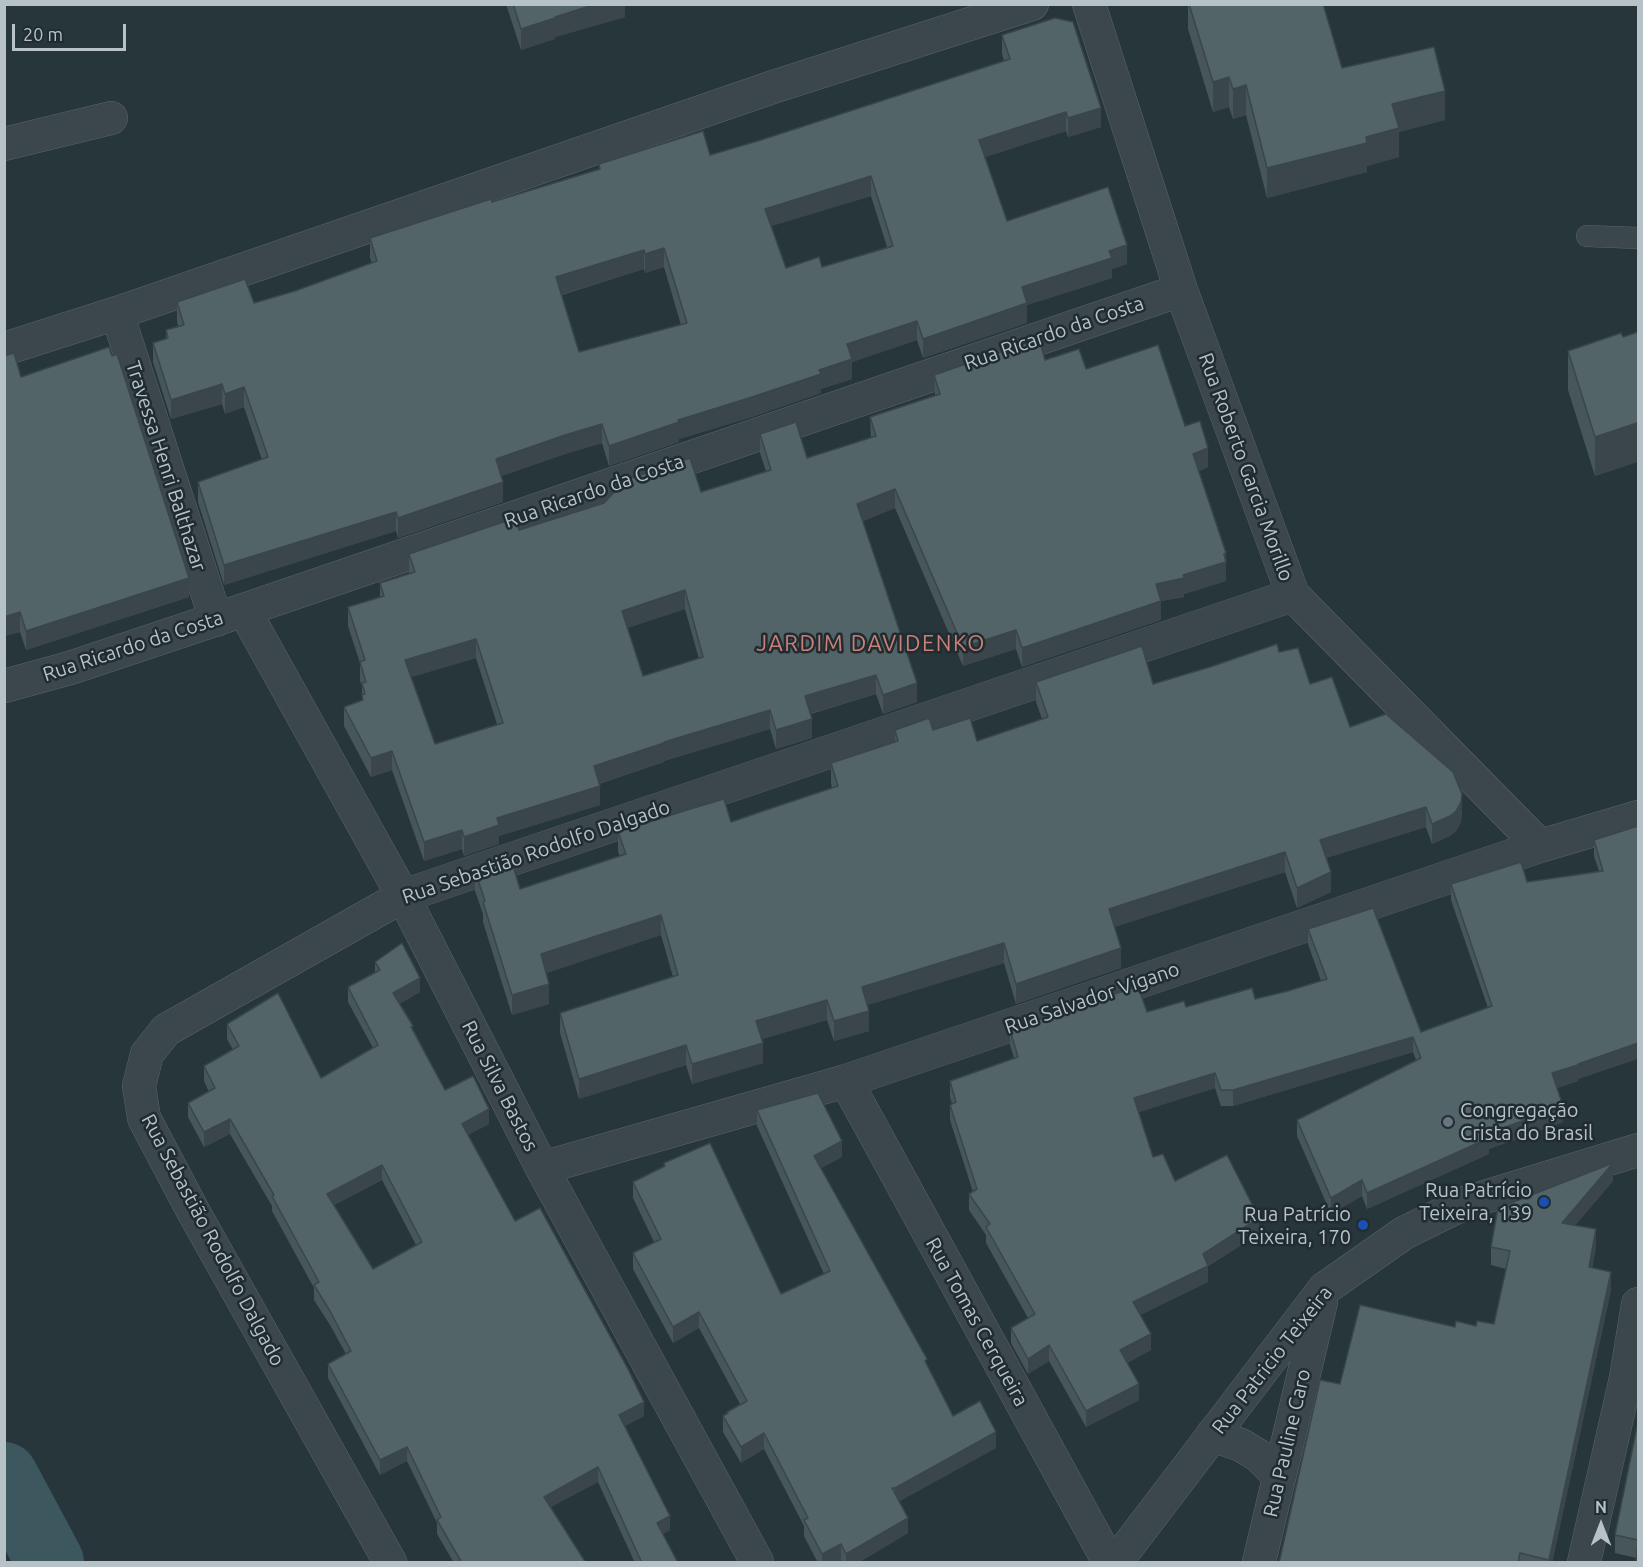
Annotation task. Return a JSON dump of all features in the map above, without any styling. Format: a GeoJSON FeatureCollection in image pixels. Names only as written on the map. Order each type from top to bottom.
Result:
{"type":"FeatureCollection","features":[{"type":"Feature","properties":{"kind":"street"},"geometry":{"type":"LineString","coordinates":[[4,349],[117,313],[773,87],[1032,4]]}},
{"type":"Feature","properties":{"kind":"street","name":"Rua Roberto Garcia Morillo"},"geometry":{"type":"LineString","coordinates":[[1089,4],[1181,290],[1293,595],[1540,846]]}},
{"type":"Feature","properties":{"kind":"street"},"geometry":{"type":"LineString","coordinates":[[4,144],[111,118]]}},
{"type":"Feature","properties":{"kind":"street","name":"Rua Ricardo da Costa"},"geometry":{"type":"LineString","coordinates":[[4,686],[70,668],[230,615],[1181,290]]}},
{"type":"Feature","properties":{"kind":"street","name":"Travessa Henri Balthazar"},"geometry":{"type":"LineString","coordinates":[[117,313],[230,615]]}},
{"type":"Feature","properties":{"kind":"street","name":"Rua Sebastião Rodolfo Dalgado"},"geometry":{"type":"LineString","coordinates":[[390,1563],[193,1211],[144,1118],[139,1086],[147,1054],[166,1030],[403,896],[1293,595]]}},
{"type":"Feature","properties":{"kind":"street","name":"Rua Silva Bastos"},"geometry":{"type":"LineString","coordinates":[[230,615],[403,896],[542,1168],[756,1563]]}},
{"type":"Feature","properties":{"kind":"street","name":"Rua Salvador Vigano"},"geometry":{"type":"LineString","coordinates":[[542,1168],[846,1081],[1540,846],[1638,817]]}},
{"type":"Feature","properties":{"kind":"street","name":"Rua Tomas Cerqueira"},"geometry":{"type":"LineString","coordinates":[[846,1081],[1108,1563]]}},
{"type":"Feature","properties":{"kind":"street","name":"Rua Patricio Teixeira"},"geometry":{"type":"LineString","coordinates":[[1116,1563],[1324,1288],[1404,1233],[1465,1203],[1638,1149]]}},
{"type":"Feature","properties":{"kind":"street","name":"Rua Pauline Caro"},"geometry":{"type":"LineString","coordinates":[[1259,1563],[1324,1288]]}},
{"type":"Feature","properties":{"kind":"street"},"geometry":{"type":"LineString","coordinates":[[1584,1563],[1626,1378],[1638,1304]]}},
{"type":"Feature","properties":{"kind":"street"},"geometry":{"type":"LineString","coordinates":[[1212,1435],[1241,1445],[1259,1456],[1280,1476]]}},
{"type":"Feature","properties":{"kind":"lane"},"geometry":{"type":"LineString","coordinates":[[1587,236],[1638,238]]}},
{"type":"Feature","properties":{"kind":"building"},"geometry":{"type":"Polygon","coordinates":[[[513,4],[596,4],[521,29],[513,4]]]}},
{"type":"Feature","properties":{"kind":"building"},"geometry":{"type":"Polygon","coordinates":[[[1189,4],[1323,4],[1342,68],[1434,47],[1445,91],[1392,104],[1399,128],[1366,137],[1367,143],[1267,168],[1246,85],[1233,89],[1229,77],[1213,82],[1189,4]]]}},
{"type":"Feature","properties":{"kind":"building"},"geometry":{"type":"Polygon","coordinates":[[[1055,18],[1073,22],[1101,108],[1068,118],[1066,112],[979,140],[1007,221],[1108,187],[1127,245],[1109,251],[1112,258],[1022,287],[1027,303],[923,339],[917,321],[847,344],[852,359],[819,370],[821,374],[678,420],[679,422],[609,446],[602,424],[565,435],[496,459],[503,482],[398,518],[396,512],[224,565],[198,482],[268,457],[244,387],[225,394],[222,384],[171,400],[153,343],[168,338],[166,330],[184,325],[177,302],[245,279],[254,303],[295,291],[377,261],[370,238],[491,199],[492,202],[600,169],[599,164],[703,131],[710,155],[1010,59],[1002,35],[1055,18]],[[871,176],[765,209],[786,268],[819,257],[822,267],[893,246],[871,176]],[[664,248],[645,254],[644,250],[556,277],[579,352],[687,323],[664,248]]]}},
{"type":"Feature","properties":{"kind":"building"},"geometry":{"type":"Polygon","coordinates":[[[1638,332],[1638,426],[1637,423],[1595,437],[1568,351],[1621,333],[1623,337],[1638,332]]]}},
{"type":"Feature","properties":{"kind":"building"},"geometry":{"type":"Polygon","coordinates":[[[1039,339],[1045,360],[1079,349],[1086,369],[1158,345],[1185,426],[1200,421],[1208,448],[1193,454],[1226,553],[1224,554],[1226,562],[1183,575],[1184,578],[1156,584],[1161,601],[1022,648],[1016,630],[963,647],[895,489],[857,504],[917,683],[883,695],[876,675],[805,696],[812,719],[776,730],[770,710],[664,742],[594,766],[600,786],[497,818],[499,825],[464,837],[462,830],[424,842],[392,751],[371,758],[344,707],[363,700],[362,695],[365,694],[362,683],[366,682],[360,662],[365,660],[348,607],[384,596],[380,583],[415,572],[409,554],[515,518],[519,530],[604,503],[621,485],[620,482],[690,458],[701,492],[771,470],[760,434],[796,422],[807,458],[876,436],[870,417],[940,394],[934,375],[1039,339]],[[685,590],[622,611],[643,676],[703,657],[685,590]],[[476,639],[405,660],[435,744],[503,723],[476,639]]]}},
{"type":"Feature","properties":{"kind":"building"},"geometry":{"type":"Polygon","coordinates":[[[109,347],[112,356],[117,354],[189,578],[26,631],[20,612],[4,617],[4,356],[14,353],[21,377],[109,347]]]}},
{"type":"Feature","properties":{"kind":"building"},"geometry":{"type":"Polygon","coordinates":[[[1277,644],[1279,652],[1298,648],[1310,684],[1332,677],[1350,727],[1386,714],[1453,772],[1462,794],[1456,811],[1432,824],[1426,807],[1320,840],[1331,872],[1297,888],[1285,852],[1109,909],[1121,948],[1016,984],[1004,943],[862,987],[869,1011],[834,1021],[827,1000],[756,1021],[763,1043],[692,1064],[686,1045],[579,1079],[560,1013],[678,975],[661,915],[541,954],[549,984],[512,995],[475,871],[511,859],[520,889],[626,854],[618,832],[724,799],[731,822],[838,786],[831,763],[898,741],[895,730],[929,718],[933,730],[970,718],[977,741],[1048,717],[1036,682],[1142,646],[1153,684],[1277,644]]]}},
{"type":"Feature","properties":{"kind":"building"},"geometry":{"type":"Polygon","coordinates":[[[1638,826],[1638,1043],[1552,1073],[1563,1106],[1487,1134],[1489,1138],[1367,1193],[1362,1180],[1331,1198],[1297,1120],[1421,1058],[1413,1037],[1233,1090],[1221,1090],[1215,1073],[1134,1098],[1153,1157],[1163,1154],[1175,1181],[1227,1155],[1259,1218],[1203,1254],[1208,1266],[1133,1302],[1151,1334],[1120,1350],[1139,1384],[1086,1411],[1049,1345],[1028,1359],[1011,1328],[1035,1314],[986,1227],[990,1224],[969,1194],[977,1189],[950,1105],[956,1102],[950,1081],[1018,1057],[1010,1030],[1138,986],[1147,1012],[1184,1001],[1186,1007],[1252,988],[1255,999],[1327,979],[1308,929],[1373,908],[1421,1032],[1492,1006],[1451,884],[1521,862],[1527,882],[1603,871],[1594,840],[1638,826]]]}},
{"type":"Feature","properties":{"kind":"building"},"geometry":{"type":"Polygon","coordinates":[[[402,943],[420,978],[393,993],[413,1026],[411,1027],[445,1090],[473,1076],[489,1109],[462,1124],[515,1221],[540,1208],[628,1369],[644,1402],[619,1415],[670,1516],[657,1523],[678,1563],[642,1563],[598,1467],[544,1497],[586,1563],[462,1563],[437,1520],[441,1517],[407,1447],[380,1460],[328,1364],[351,1351],[314,1285],[319,1282],[272,1196],[274,1195],[230,1119],[204,1132],[188,1103],[215,1088],[204,1066],[239,1046],[227,1024],[278,993],[321,1078],[378,1045],[348,987],[380,970],[375,962],[402,943]],[[382,1165],[327,1194],[373,1269],[422,1242],[382,1165]]]}},
{"type":"Feature","properties":{"kind":"building"},"geometry":{"type":"Polygon","coordinates":[[[818,1093],[842,1141],[814,1156],[927,1359],[925,1361],[953,1416],[980,1401],[996,1432],[892,1488],[908,1518],[846,1554],[841,1544],[822,1554],[804,1520],[808,1518],[764,1433],[741,1447],[723,1416],[747,1401],[699,1312],[673,1327],[633,1253],[661,1239],[633,1182],[665,1166],[664,1163],[710,1143],[781,1294],[830,1271],[757,1110],[818,1093]]]}},
{"type":"Feature","properties":{"kind":"building"},"geometry":{"type":"Polygon","coordinates":[[[1613,1163],[1562,1223],[1596,1229],[1589,1267],[1611,1272],[1549,1560],[1520,1553],[1518,1563],[1279,1563],[1320,1380],[1340,1384],[1360,1305],[1455,1327],[1456,1321],[1476,1326],[1477,1321],[1494,1324],[1510,1251],[1491,1247],[1498,1208],[1613,1163]]]}},
{"type":"Feature","properties":{"kind":"building"},"geometry":{"type":"Polygon","coordinates":[[[1638,1422],[1638,1540],[1615,1535],[1638,1422]]]}},
{"type":"Feature","properties":{"kind":"building"},"geometry":{"type":"Polygon","coordinates":[[[1638,1540],[1638,1563],[1636,1563],[1638,1540]]]}},
{"type":"Feature","properties":{"kind":"waterway"},"geometry":{"type":"LineString","coordinates":[[4,1476],[50,1562]]}},
{"type":"Feature","properties":{"kind":"place","name":"Congregação Crista do Brasil"},"geometry":{"type":"Point","coordinates":[1448,1122]}},
{"type":"Feature","properties":{"kind":"place","name":"Rua Patrício Teixeira, 139"},"geometry":{"type":"Point","coordinates":[1544,1202]}},
{"type":"Feature","properties":{"kind":"place","name":"Rua Patrício Teixeira, 170"},"geometry":{"type":"Point","coordinates":[1363,1225]}},
{"type":"Feature","properties":{"kind":"district","name":"JARDIM DAVIDENKO"},"geometry":{"type":"Point","coordinates":[871,644]}}]}
